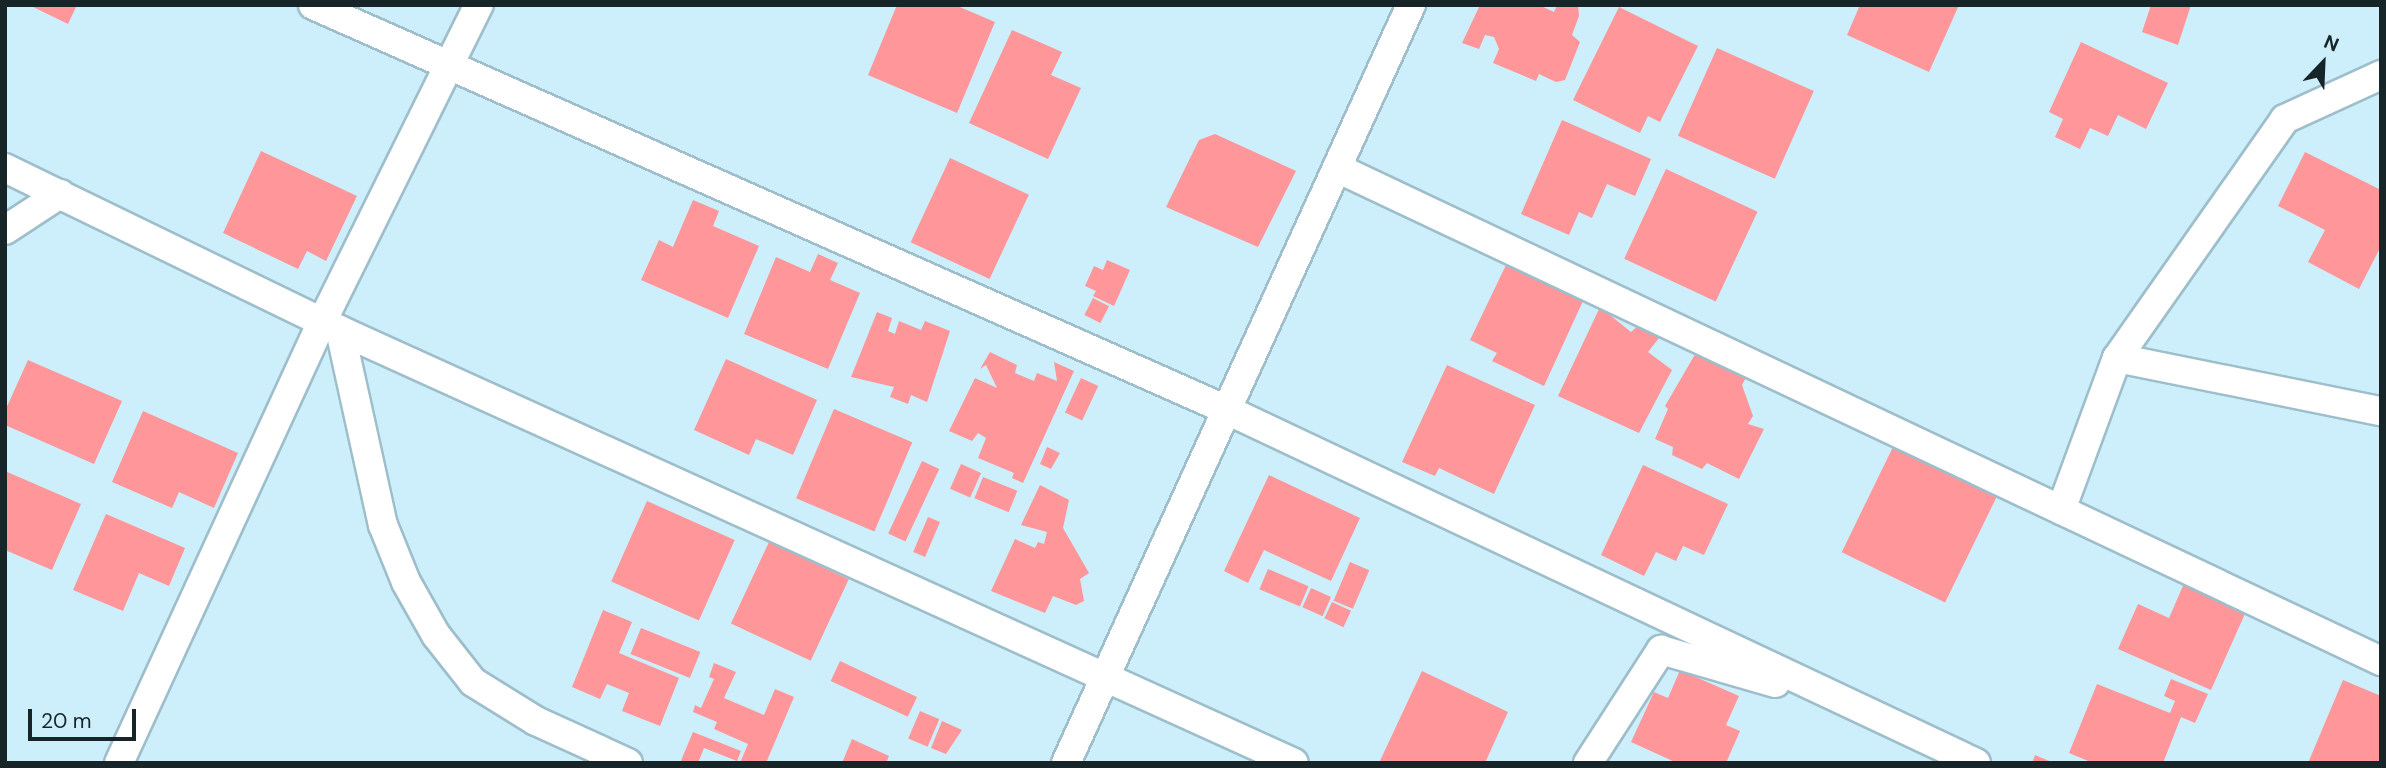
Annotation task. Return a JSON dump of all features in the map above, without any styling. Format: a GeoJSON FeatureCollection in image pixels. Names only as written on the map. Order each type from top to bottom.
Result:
{"type":"FeatureCollection","features":[{"type":"Feature","properties":{"kind":"street"},"geometry":{"type":"LineString","coordinates":[[313,5],[1227,410],[1976,763]]}},
{"type":"Feature","properties":{"kind":"street"},"geometry":{"type":"LineString","coordinates":[[119,763],[331,326],[478,5]]}},
{"type":"Feature","properties":{"kind":"street"},"geometry":{"type":"LineString","coordinates":[[1066,763],[1411,5]]}},
{"type":"Feature","properties":{"kind":"street"},"geometry":{"type":"LineString","coordinates":[[2062,510],[2117,358],[2285,119],[2381,75]]}},
{"type":"Feature","properties":{"kind":"street"},"geometry":{"type":"LineString","coordinates":[[1337,167],[2381,661]]}},
{"type":"Feature","properties":{"kind":"street"},"geometry":{"type":"LineString","coordinates":[[5,168],[331,326],[1294,763]]}},
{"type":"Feature","properties":{"kind":"street"},"geometry":{"type":"LineString","coordinates":[[5,230],[60,194]]}},
{"type":"Feature","properties":{"kind":"street"},"geometry":{"type":"LineString","coordinates":[[331,326],[383,525],[406,582],[436,635],[473,682],[536,721],[628,763]]}},
{"type":"Feature","properties":{"kind":"street"},"geometry":{"type":"LineString","coordinates":[[2117,358],[2381,411]]}},
{"type":"Feature","properties":{"kind":"street"},"geometry":{"type":"LineString","coordinates":[[1588,763],[1661,650],[1856,706]]}},
{"type":"Feature","properties":{"kind":"building"},"geometry":{"type":"Polygon","coordinates":[[[29,5],[77,5],[68,24],[29,5]]]}},
{"type":"Feature","properties":{"kind":"building"},"geometry":{"type":"Polygon","coordinates":[[[897,5],[955,5],[995,22],[957,113],[868,75],[897,5]]]}},
{"type":"Feature","properties":{"kind":"building"},"geometry":{"type":"Polygon","coordinates":[[[1480,5],[1539,5],[1554,12],[1557,5],[1578,5],[1579,16],[1572,35],[1580,42],[1565,80],[1556,82],[1539,74],[1536,81],[1493,63],[1499,49],[1494,37],[1485,35],[1479,49],[1462,43],[1480,5]]]}},
{"type":"Feature","properties":{"kind":"building"},"geometry":{"type":"Polygon","coordinates":[[[1860,5],[1959,5],[1929,72],[1847,35],[1860,5]]]}},
{"type":"Feature","properties":{"kind":"building"},"geometry":{"type":"Polygon","coordinates":[[[2151,5],[2191,5],[2178,45],[2142,32],[2151,5]]]}},
{"type":"Feature","properties":{"kind":"building"},"geometry":{"type":"Polygon","coordinates":[[[1619,7],[1698,46],[1660,122],[1648,116],[1640,133],[1573,100],[1619,7]]]}},
{"type":"Feature","properties":{"kind":"building"},"geometry":{"type":"Polygon","coordinates":[[[1012,30],[1062,52],[1051,75],[1081,88],[1048,159],[969,123],[1012,30]]]}},
{"type":"Feature","properties":{"kind":"building"},"geometry":{"type":"Polygon","coordinates":[[[2081,42],[2168,83],[2146,129],[2118,115],[2108,136],[2090,128],[2080,149],[2055,137],[2063,119],[2049,112],[2081,42]]]}},
{"type":"Feature","properties":{"kind":"building"},"geometry":{"type":"Polygon","coordinates":[[[1717,48],[1814,91],[1775,179],[1678,136],[1717,48]]]}},
{"type":"Feature","properties":{"kind":"building"},"geometry":{"type":"Polygon","coordinates":[[[1562,120],[1651,159],[1635,196],[1607,184],[1592,218],[1579,212],[1569,235],[1521,214],[1562,120]]]}},
{"type":"Feature","properties":{"kind":"building"},"geometry":{"type":"Polygon","coordinates":[[[1215,134],[1296,171],[1258,247],[1166,207],[1199,140],[1215,134]]]}},
{"type":"Feature","properties":{"kind":"building"},"geometry":{"type":"Polygon","coordinates":[[[261,151],[357,196],[326,261],[307,251],[298,269],[223,233],[261,151]]]}},
{"type":"Feature","properties":{"kind":"building"},"geometry":{"type":"Polygon","coordinates":[[[2305,152],[2381,190],[2381,246],[2359,289],[2308,262],[2325,230],[2278,206],[2305,152]]]}},
{"type":"Feature","properties":{"kind":"building"},"geometry":{"type":"Polygon","coordinates":[[[950,158],[1029,195],[990,279],[911,242],[950,158]]]}},
{"type":"Feature","properties":{"kind":"building"},"geometry":{"type":"Polygon","coordinates":[[[1666,169],[1758,212],[1716,301],[1624,259],[1666,169]]]}},
{"type":"Feature","properties":{"kind":"building"},"geometry":{"type":"Polygon","coordinates":[[[693,200],[719,211],[713,226],[759,246],[728,318],[641,280],[659,240],[673,247],[693,200]]]}},
{"type":"Feature","properties":{"kind":"building"},"geometry":{"type":"Polygon","coordinates":[[[818,254],[838,263],[830,280],[860,293],[828,369],[744,334],[776,257],[810,272],[818,254]]]}},
{"type":"Feature","properties":{"kind":"building"},"geometry":{"type":"Polygon","coordinates":[[[1107,260],[1130,270],[1114,306],[1093,296],[1096,291],[1085,286],[1094,266],[1103,270],[1107,260]]]}},
{"type":"Feature","properties":{"kind":"building"},"geometry":{"type":"Polygon","coordinates":[[[1506,265],[1583,301],[1544,386],[1492,361],[1497,353],[1470,340],[1506,265]]]}},
{"type":"Feature","properties":{"kind":"building"},"geometry":{"type":"Polygon","coordinates":[[[1093,298],[1109,306],[1100,323],[1084,315],[1093,298]]]}},
{"type":"Feature","properties":{"kind":"building"},"geometry":{"type":"Polygon","coordinates":[[[1600,307],[1631,332],[1642,322],[1659,338],[1648,352],[1672,370],[1639,433],[1558,396],[1600,307]]]}},
{"type":"Feature","properties":{"kind":"building"},"geometry":{"type":"Polygon","coordinates":[[[877,312],[892,318],[888,331],[895,334],[899,321],[921,330],[925,321],[950,331],[927,402],[911,395],[908,404],[890,397],[894,387],[851,377],[877,312]]]}},
{"type":"Feature","properties":{"kind":"building"},"geometry":{"type":"Polygon","coordinates":[[[1697,351],[1750,370],[1742,385],[1753,416],[1748,424],[1764,429],[1739,479],[1707,463],[1702,469],[1672,455],[1673,447],[1655,439],[1668,409],[1665,406],[1697,351]]]}},
{"type":"Feature","properties":{"kind":"building"},"geometry":{"type":"Polygon","coordinates":[[[990,352],[1017,365],[1015,373],[1034,381],[1037,373],[1057,381],[1054,362],[1074,371],[1023,483],[1012,478],[1014,473],[978,458],[986,438],[978,433],[972,441],[949,431],[975,378],[997,388],[986,365],[980,369],[990,352]]]}},
{"type":"Feature","properties":{"kind":"building"},"geometry":{"type":"Polygon","coordinates":[[[726,359],[817,400],[793,455],[756,439],[749,455],[694,430],[726,359]]]}},
{"type":"Feature","properties":{"kind":"building"},"geometry":{"type":"Polygon","coordinates":[[[28,360],[122,401],[94,464],[5,425],[5,411],[28,360]]]}},
{"type":"Feature","properties":{"kind":"building"},"geometry":{"type":"Polygon","coordinates":[[[1447,365],[1535,405],[1494,494],[1439,468],[1435,476],[1402,462],[1447,365]]]}},
{"type":"Feature","properties":{"kind":"building"},"geometry":{"type":"Polygon","coordinates":[[[1081,378],[1098,386],[1082,420],[1065,412],[1081,378]]]}},
{"type":"Feature","properties":{"kind":"building"},"geometry":{"type":"Polygon","coordinates":[[[834,409],[912,442],[874,532],[796,498],[834,409]]]}},
{"type":"Feature","properties":{"kind":"building"},"geometry":{"type":"Polygon","coordinates":[[[143,411],[238,453],[214,508],[179,492],[172,508],[112,482],[143,411]]]}},
{"type":"Feature","properties":{"kind":"building"},"geometry":{"type":"Polygon","coordinates":[[[1047,447],[1060,453],[1051,469],[1040,464],[1047,447]]]}},
{"type":"Feature","properties":{"kind":"building"},"geometry":{"type":"Polygon","coordinates":[[[1893,447],[1996,497],[1945,603],[1842,552],[1893,447]]]}},
{"type":"Feature","properties":{"kind":"building"},"geometry":{"type":"Polygon","coordinates":[[[922,461],[939,469],[905,542],[888,534],[922,461]]]}},
{"type":"Feature","properties":{"kind":"building"},"geometry":{"type":"Polygon","coordinates":[[[961,464],[981,473],[970,498],[950,489],[961,464]]]}},
{"type":"Feature","properties":{"kind":"building"},"geometry":{"type":"Polygon","coordinates":[[[1643,465],[1728,504],[1704,555],[1683,546],[1676,561],[1656,552],[1644,576],[1601,555],[1643,465]]]}},
{"type":"Feature","properties":{"kind":"building"},"geometry":{"type":"Polygon","coordinates":[[[5,471],[81,504],[52,570],[5,550],[5,471]]]}},
{"type":"Feature","properties":{"kind":"building"},"geometry":{"type":"Polygon","coordinates":[[[1269,475],[1360,518],[1331,581],[1264,550],[1248,583],[1224,571],[1269,475]]]}},
{"type":"Feature","properties":{"kind":"building"},"geometry":{"type":"Polygon","coordinates":[[[983,477],[1017,491],[1009,512],[974,498],[983,477]]]}},
{"type":"Feature","properties":{"kind":"building"},"geometry":{"type":"Polygon","coordinates":[[[1040,485],[1069,500],[1063,528],[1089,573],[1080,579],[1084,601],[1076,605],[1053,596],[1045,613],[991,591],[1015,539],[1035,548],[1038,542],[1044,544],[1047,532],[1021,525],[1040,485]]]}},
{"type":"Feature","properties":{"kind":"building"},"geometry":{"type":"Polygon","coordinates":[[[647,501],[735,540],[699,620],[611,581],[647,501]]]}},
{"type":"Feature","properties":{"kind":"building"},"geometry":{"type":"Polygon","coordinates":[[[106,514],[185,548],[169,586],[139,573],[123,611],[73,590],[106,514]]]}},
{"type":"Feature","properties":{"kind":"building"},"geometry":{"type":"Polygon","coordinates":[[[928,517],[940,522],[925,557],[913,552],[928,517]]]}},
{"type":"Feature","properties":{"kind":"building"},"geometry":{"type":"Polygon","coordinates":[[[769,542],[849,579],[811,661],[731,624],[769,542]]]}},
{"type":"Feature","properties":{"kind":"building"},"geometry":{"type":"Polygon","coordinates":[[[1350,562],[1369,570],[1353,609],[1334,601],[1350,562]]]}},
{"type":"Feature","properties":{"kind":"building"},"geometry":{"type":"Polygon","coordinates":[[[1268,569],[1309,586],[1300,606],[1259,589],[1268,569]]]}},
{"type":"Feature","properties":{"kind":"building"},"geometry":{"type":"Polygon","coordinates":[[[2186,579],[2248,607],[2211,690],[2118,649],[2138,604],[2169,618],[2186,579]]]}},
{"type":"Feature","properties":{"kind":"building"},"geometry":{"type":"Polygon","coordinates":[[[1311,588],[1331,597],[1323,616],[1302,607],[1311,588]]]}},
{"type":"Feature","properties":{"kind":"building"},"geometry":{"type":"Polygon","coordinates":[[[1332,602],[1351,611],[1343,627],[1324,618],[1332,602]]]}},
{"type":"Feature","properties":{"kind":"building"},"geometry":{"type":"Polygon","coordinates":[[[603,610],[632,622],[619,653],[679,678],[660,726],[622,711],[629,693],[607,684],[600,699],[572,687],[603,610]]]}},
{"type":"Feature","properties":{"kind":"building"},"geometry":{"type":"Polygon","coordinates":[[[641,628],[700,652],[690,678],[631,654],[641,628]]]}},
{"type":"Feature","properties":{"kind":"building"},"geometry":{"type":"Polygon","coordinates":[[[840,661],[917,697],[908,717],[831,681],[840,661]]]}},
{"type":"Feature","properties":{"kind":"building"},"geometry":{"type":"Polygon","coordinates":[[[714,663],[736,672],[724,698],[764,715],[775,689],[794,697],[766,763],[740,763],[748,744],[714,729],[717,722],[693,712],[695,705],[701,708],[714,679],[709,677],[714,663]]]}},
{"type":"Feature","properties":{"kind":"building"},"geometry":{"type":"Polygon","coordinates":[[[1680,670],[1739,696],[1726,725],[1740,731],[1726,763],[1677,763],[1631,742],[1654,692],[1668,698],[1680,670]]]}},
{"type":"Feature","properties":{"kind":"building"},"geometry":{"type":"Polygon","coordinates":[[[1422,671],[1508,712],[1485,763],[1379,763],[1422,671]]]}},
{"type":"Feature","properties":{"kind":"building"},"geometry":{"type":"Polygon","coordinates":[[[2171,679],[2208,694],[2195,723],[2181,717],[2163,763],[2093,763],[2069,753],[2097,684],[2170,713],[2175,701],[2164,696],[2171,679]]]}},
{"type":"Feature","properties":{"kind":"building"},"geometry":{"type":"Polygon","coordinates":[[[2343,680],[2381,696],[2381,763],[2308,763],[2343,680]]]}},
{"type":"Feature","properties":{"kind":"building"},"geometry":{"type":"Polygon","coordinates":[[[920,711],[939,719],[928,747],[908,739],[920,711]]]}},
{"type":"Feature","properties":{"kind":"building"},"geometry":{"type":"Polygon","coordinates":[[[942,721],[962,730],[946,754],[931,748],[942,721]]]}},
{"type":"Feature","properties":{"kind":"building"},"geometry":{"type":"Polygon","coordinates":[[[693,732],[741,751],[737,761],[704,748],[698,763],[680,763],[693,732]]]}},
{"type":"Feature","properties":{"kind":"building"},"geometry":{"type":"Polygon","coordinates":[[[852,739],[889,756],[886,763],[842,763],[852,739]]]}},
{"type":"Feature","properties":{"kind":"building"},"geometry":{"type":"Polygon","coordinates":[[[2035,755],[2054,763],[2032,763],[2035,755]]]}}]}
